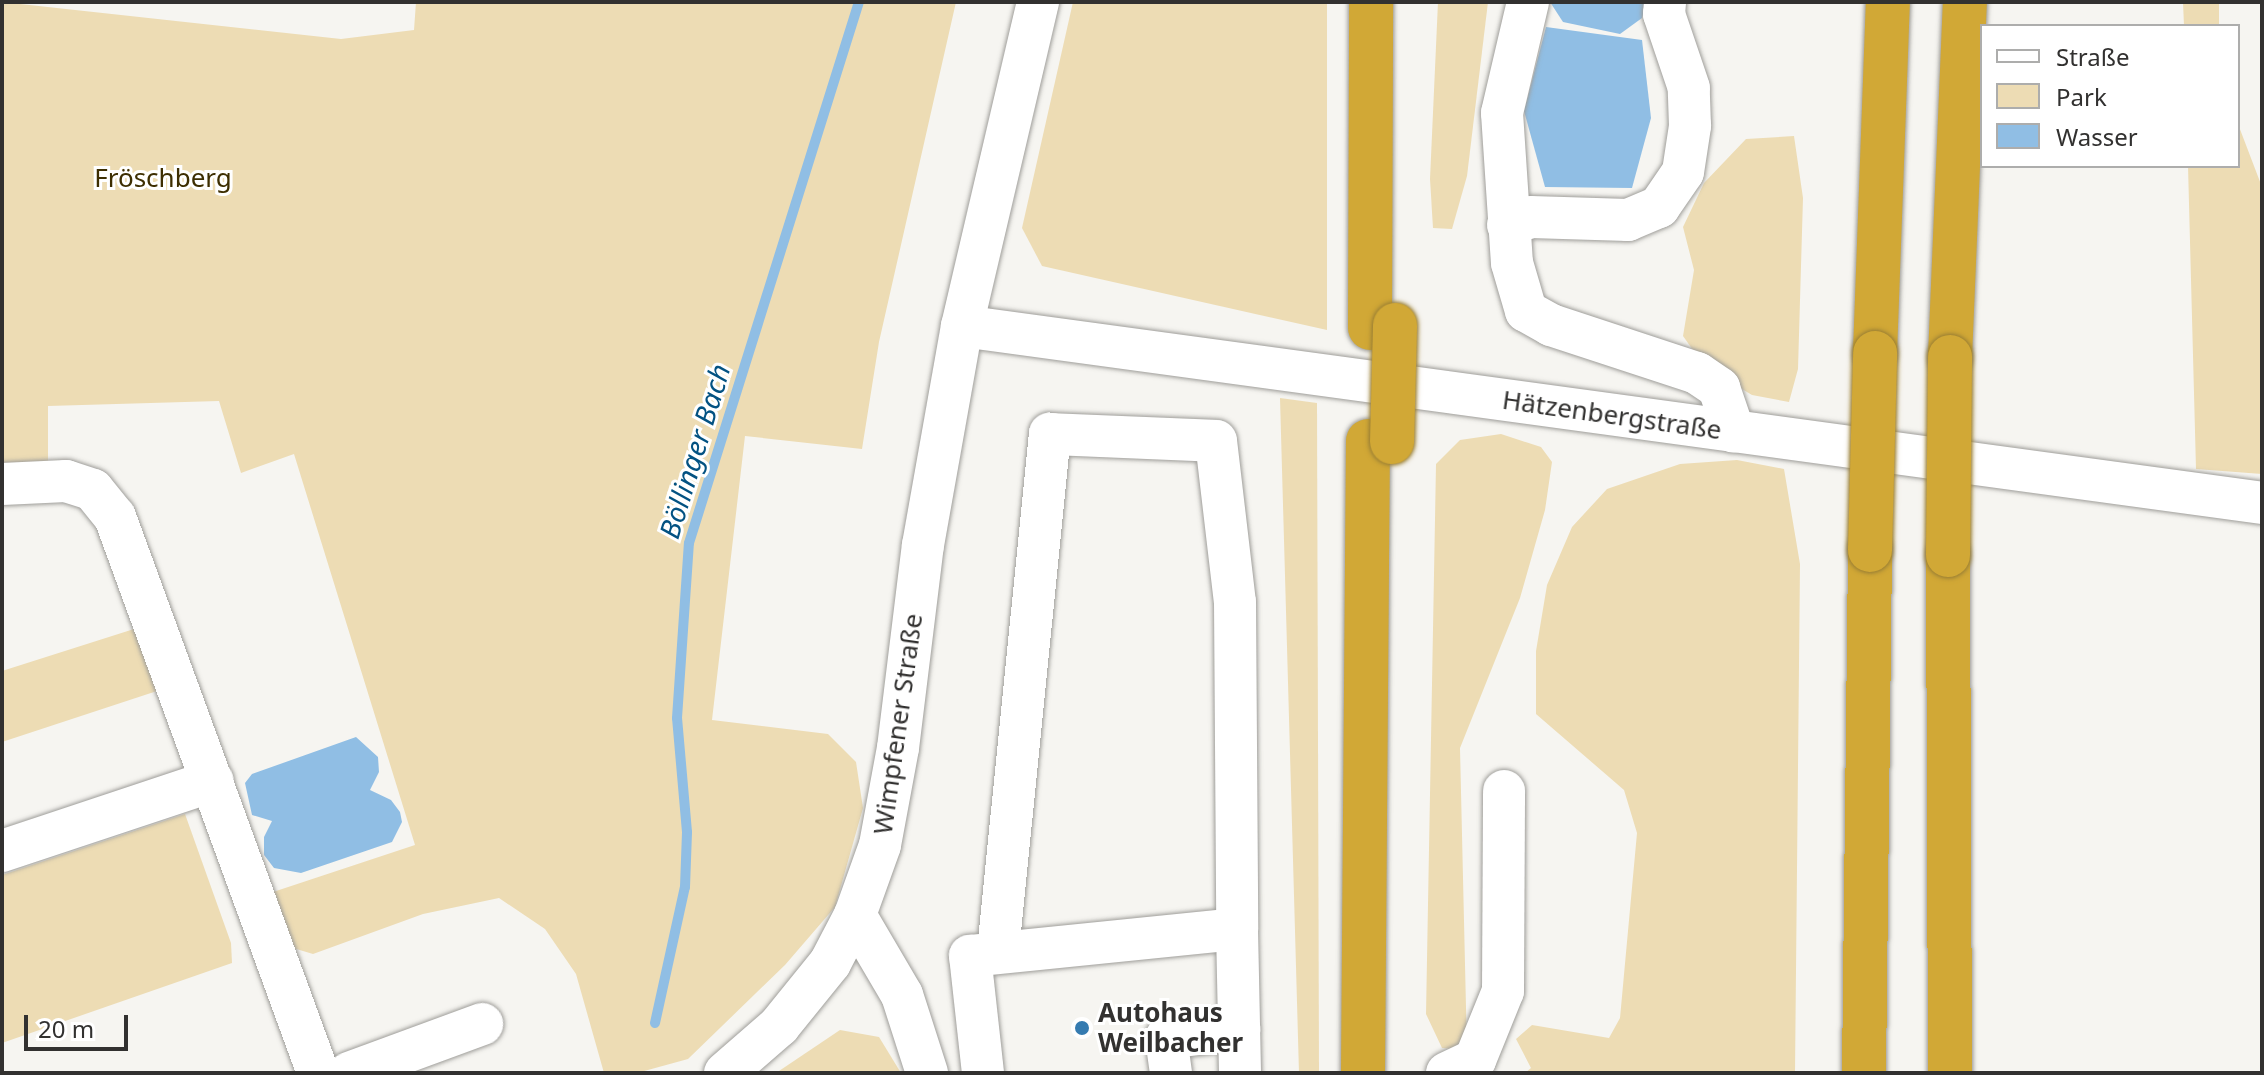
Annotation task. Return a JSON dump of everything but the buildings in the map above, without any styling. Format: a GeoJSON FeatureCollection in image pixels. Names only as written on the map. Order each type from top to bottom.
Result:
{"type":"FeatureCollection","features":[{"type":"Feature","properties":{"kind":"highway"},"geometry":{"type":"LineString","coordinates":[[1371,2],[1382,326]]}},
{"type":"Feature","properties":{"kind":"highway"},"geometry":{"type":"LineString","coordinates":[[1363,1073],[1382,326],[1394,2]]}},
{"type":"Feature","properties":{"kind":"highway"},"geometry":{"type":"LineString","coordinates":[[1864,1073],[1870,550],[1888,2]]}},
{"type":"Feature","properties":{"kind":"highway"},"geometry":{"type":"LineString","coordinates":[[1950,1073],[1950,357],[1964,23],[1977,2]]}},
{"type":"Feature","properties":{"kind":"highway"},"geometry":{"type":"LineString","coordinates":[[1380,442],[1387,1073]]}},
{"type":"Feature","properties":{"kind":"street","name":"Wimpfener Straße"},"geometry":{"type":"LineString","coordinates":[[725,1073],[806,996],[855,915],[880,845],[891,791],[923,545],[962,326],[1038,2]]}},
{"type":"Feature","properties":{"kind":"street"},"geometry":{"type":"LineString","coordinates":[[1528,2],[1502,113],[1512,263],[1526,311],[1551,325],[1697,373],[1719,388],[1734,432]]}},
{"type":"Feature","properties":{"kind":"street"},"geometry":{"type":"LineString","coordinates":[[1508,225],[1531,217],[1628,220],[1659,207],[1683,172],[1690,126],[1689,88],[1664,14],[1665,2]]}},
{"type":"Feature","properties":{"kind":"street","name":"Hätzenbergstraße"},"geometry":{"type":"LineString","coordinates":[[962,326],[2262,503]]}},
{"type":"Feature","properties":{"kind":"street"},"geometry":{"type":"LineString","coordinates":[[998,951],[1050,434],[1216,441],[1235,602],[1240,1073]]}},
{"type":"Feature","properties":{"kind":"street"},"geometry":{"type":"LineString","coordinates":[[2,484],[66,481],[93,490],[115,517],[318,1073]]}},
{"type":"Feature","properties":{"kind":"street"},"geometry":{"type":"LineString","coordinates":[[2,851],[213,781]]}},
{"type":"Feature","properties":{"kind":"street"},"geometry":{"type":"LineString","coordinates":[[1447,1073],[1475,1060],[1503,991],[1504,791]]}},
{"type":"Feature","properties":{"kind":"street"},"geometry":{"type":"LineString","coordinates":[[855,915],[902,995],[927,1073]]}},
{"type":"Feature","properties":{"kind":"street"},"geometry":{"type":"LineString","coordinates":[[983,1073],[970,956],[1237,929]]}},
{"type":"Feature","properties":{"kind":"street"},"geometry":{"type":"LineString","coordinates":[[349,1073],[482,1024]]}},
{"type":"Feature","properties":{"kind":"street"},"geometry":{"type":"LineString","coordinates":[[1171,1073],[1166,1038],[1239,1029]]}},
{"type":"Feature","properties":{"kind":"green space","name":"Fröschberg"},"geometry":{"type":"Polygon","coordinates":[[[2,2],[341,39],[414,30],[416,2],[956,2],[879,342],[862,449],[745,436],[712,720],[828,734],[856,762],[863,808],[835,907],[785,965],[688,1059],[637,1073],[604,1073],[576,974],[545,929],[499,898],[423,914],[313,954],[283,945],[264,895],[415,845],[294,454],[241,473],[219,401],[48,406],[48,470],[2,470],[2,2]]]}},
{"type":"Feature","properties":{"kind":"green space"},"geometry":{"type":"Polygon","coordinates":[[[1073,2],[1327,2],[1327,330],[1042,266],[1022,228],[1073,2]]]}},
{"type":"Feature","properties":{"kind":"green space"},"geometry":{"type":"Polygon","coordinates":[[[1438,2],[1488,2],[1467,176],[1452,229],[1433,228],[1430,179],[1438,2]]]}},
{"type":"Feature","properties":{"kind":"green space"},"geometry":{"type":"Polygon","coordinates":[[[2183,2],[2219,2],[2219,24],[2184,24],[2183,2]]]}},
{"type":"Feature","properties":{"kind":"green space"},"geometry":{"type":"Polygon","coordinates":[[[2240,129],[2262,187],[2262,474],[2196,469],[2188,168],[2240,168],[2240,129]]]}},
{"type":"Feature","properties":{"kind":"green space"},"geometry":{"type":"Polygon","coordinates":[[[1794,136],[1803,198],[1798,369],[1789,402],[1752,395],[1705,367],[1683,336],[1694,270],[1683,227],[1704,183],[1746,139],[1794,136]]]}},
{"type":"Feature","properties":{"kind":"green space"},"geometry":{"type":"Polygon","coordinates":[[[1280,398],[1317,403],[1319,1073],[1299,1073],[1280,398]]]}},
{"type":"Feature","properties":{"kind":"green space"},"geometry":{"type":"Polygon","coordinates":[[[1501,434],[1541,447],[1552,462],[1545,510],[1520,598],[1460,748],[1467,1050],[1442,1048],[1426,1014],[1436,464],[1460,440],[1501,434]]]}},
{"type":"Feature","properties":{"kind":"green space"},"geometry":{"type":"Polygon","coordinates":[[[1737,460],[1784,469],[1800,564],[1795,1073],[1525,1073],[1531,1068],[1516,1039],[1532,1025],[1609,1038],[1620,1018],[1637,833],[1624,790],[1536,714],[1536,651],[1547,585],[1572,527],[1607,489],[1680,464],[1737,460]]]}},
{"type":"Feature","properties":{"kind":"green space"},"geometry":{"type":"Polygon","coordinates":[[[134,629],[157,691],[2,742],[2,671],[134,629]]]}},
{"type":"Feature","properties":{"kind":"green space"},"geometry":{"type":"Polygon","coordinates":[[[185,814],[231,943],[232,963],[2,1043],[2,875],[185,814]]]}},
{"type":"Feature","properties":{"kind":"green space"},"geometry":{"type":"Polygon","coordinates":[[[840,1030],[879,1037],[901,1073],[776,1073],[840,1030]]]}},
{"type":"Feature","properties":{"kind":"water"},"geometry":{"type":"Polygon","coordinates":[[[1550,2],[1646,2],[1642,18],[1620,34],[1563,22],[1550,2]]]}},
{"type":"Feature","properties":{"kind":"water"},"geometry":{"type":"Polygon","coordinates":[[[1546,27],[1642,40],[1651,118],[1632,188],[1545,187],[1524,111],[1546,27]]]}},
{"type":"Feature","properties":{"kind":"water"},"geometry":{"type":"Polygon","coordinates":[[[356,737],[378,757],[379,772],[370,790],[391,800],[400,812],[402,822],[392,842],[301,873],[274,868],[264,855],[264,837],[272,821],[252,815],[245,783],[252,774],[356,737]]]}},
{"type":"Feature","properties":{"kind":"waterway","name":"Böllinger Bach"},"geometry":{"type":"LineString","coordinates":[[655,1023],[685,887],[687,832],[677,718],[689,543],[859,2]]}},
{"type":"Feature","properties":{"kind":"place","name":"Autohaus Weilbacher"},"geometry":{"type":"Point","coordinates":[1082,1028]}}]}
